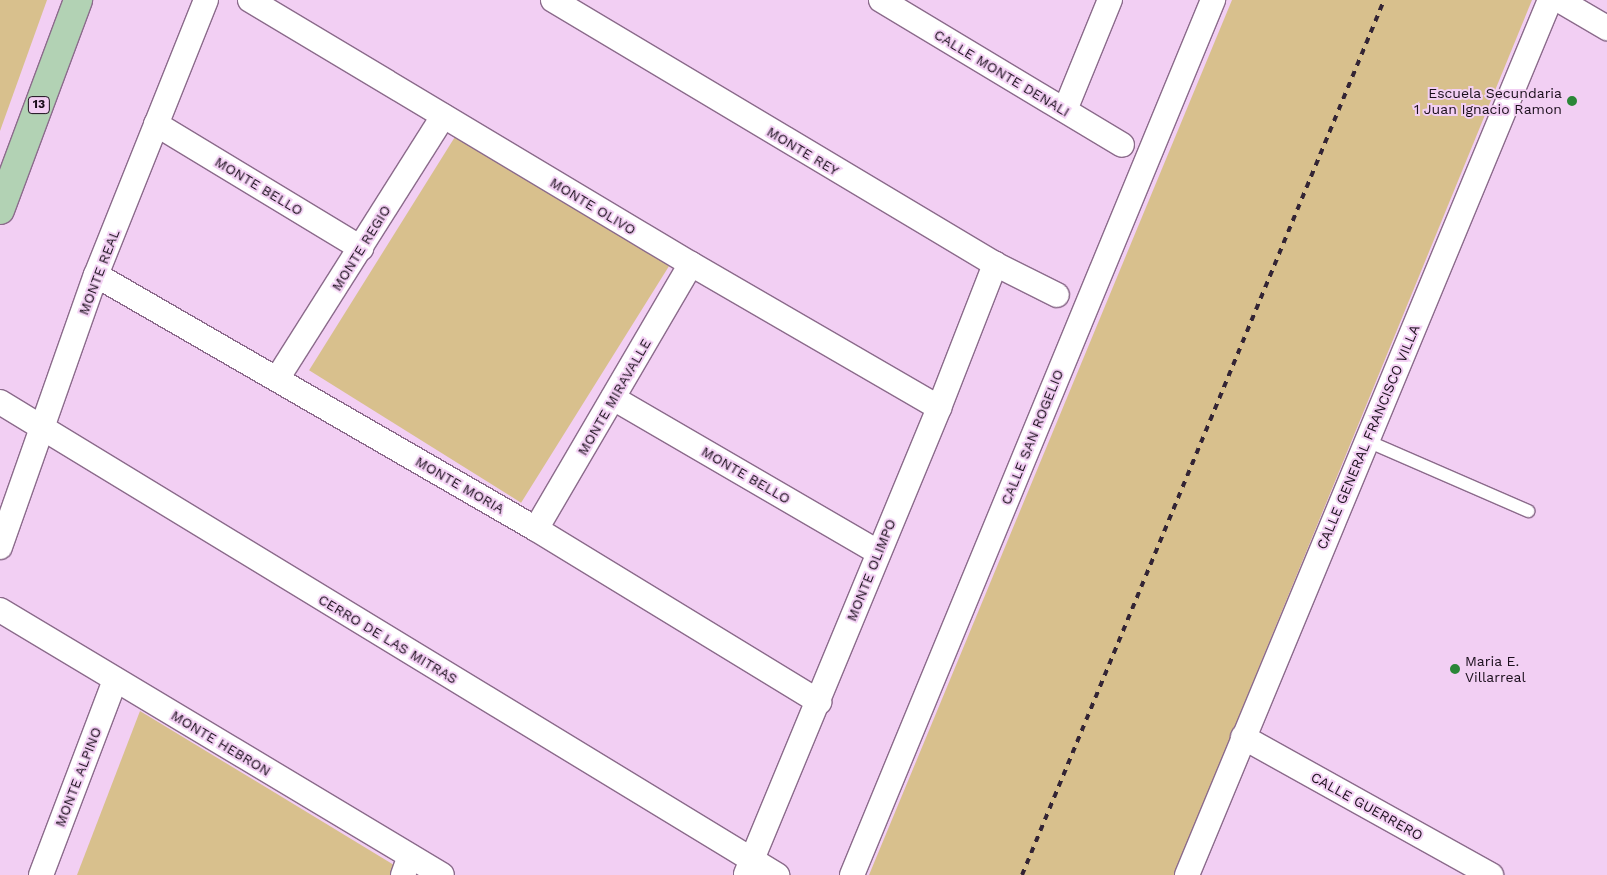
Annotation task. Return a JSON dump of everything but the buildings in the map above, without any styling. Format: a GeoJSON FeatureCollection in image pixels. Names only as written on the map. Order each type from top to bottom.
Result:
{"type":"FeatureCollection","features":[{"type":"Feature","properties":{"kind":"main road","name":"13"},"geometry":{"type":"LineString","coordinates":[[0,210],[78,0]]}},
{"type":"Feature","properties":{"kind":"street","name":"MONTE REAL"},"geometry":{"type":"LineString","coordinates":[[0,548],[96,275],[206,0]]}},
{"type":"Feature","properties":{"kind":"street","name":"MONTE OLIVO"},"geometry":{"type":"LineString","coordinates":[[250,0],[691,264],[939,408]]}},
{"type":"Feature","properties":{"kind":"street","name":"MONTE REY"},"geometry":{"type":"LineString","coordinates":[[553,0],[995,264],[1057,295]]}},
{"type":"Feature","properties":{"kind":"street","name":"CALLE MONTE DENALI"},"geometry":{"type":"LineString","coordinates":[[881,0],[903,6],[1122,145]]}},
{"type":"Feature","properties":{"kind":"street"},"geometry":{"type":"LineString","coordinates":[[1065,110],[1110,0]]}},
{"type":"Feature","properties":{"kind":"street","name":"CALLE SAN ROGELIO"},"geometry":{"type":"LineString","coordinates":[[852,875],[1213,0]]}},
{"type":"Feature","properties":{"kind":"street","name":"CALLE GENERAL FRANCISCO VILLA"},"geometry":{"type":"LineString","coordinates":[[1187,875],[1550,0]]}},
{"type":"Feature","properties":{"kind":"street"},"geometry":{"type":"LineString","coordinates":[[1559,0],[1607,28]]}},
{"type":"Feature","properties":{"kind":"street","name":"MONTE REGIO"},"geometry":{"type":"LineString","coordinates":[[277,379],[443,116]]}},
{"type":"Feature","properties":{"kind":"street","name":"MONTE BELLO"},"geometry":{"type":"LineString","coordinates":[[156,124],[361,248]]}},
{"type":"Feature","properties":{"kind":"street","name":"MONTE MIRAVALLE"},"geometry":{"type":"LineString","coordinates":[[536,529],[691,264]]}},
{"type":"Feature","properties":{"kind":"street","name":"MONTE OLIMPO"},"geometry":{"type":"LineString","coordinates":[[748,868],[819,702],[878,552],[939,408],[995,264]]}},
{"type":"Feature","properties":{"kind":"street","name":"MONTE MORIA"},"geometry":{"type":"LineString","coordinates":[[96,275],[536,529],[819,702]]}},
{"type":"Feature","properties":{"kind":"street","name":"MONTE BELLO"},"geometry":{"type":"LineString","coordinates":[[614,398],[878,552]]}},
{"type":"Feature","properties":{"kind":"street","name":"CERRO DE LAS MITRAS"},"geometry":{"type":"LineString","coordinates":[[0,402],[748,868],[777,875]]}},
{"type":"Feature","properties":{"kind":"street","name":"MONTE HEBRON"},"geometry":{"type":"LineString","coordinates":[[0,610],[115,680],[407,866],[442,875]]}},
{"type":"Feature","properties":{"kind":"street","name":"MONTE ALPINO"},"geometry":{"type":"LineString","coordinates":[[41,875],[115,680]]}},
{"type":"Feature","properties":{"kind":"street","name":"CALLE GUERRERO"},"geometry":{"type":"LineString","coordinates":[[1243,737],[1491,875]]}},
{"type":"Feature","properties":{"kind":"lane"},"geometry":{"type":"LineString","coordinates":[[1367,440],[1528,511]]}},
{"type":"Feature","properties":{"kind":"shaded area"},"geometry":{"type":"Polygon","coordinates":[[[0,0],[47,0],[0,131],[0,0]]]}},
{"type":"Feature","properties":{"kind":"shaded area"},"geometry":{"type":"Polygon","coordinates":[[[1232,0],[1532,0],[1174,875],[869,875],[1232,0]]]}},
{"type":"Feature","properties":{"kind":"shaded area"},"geometry":{"type":"Polygon","coordinates":[[[458,132],[670,264],[521,503],[309,370],[458,132]]]}},
{"type":"Feature","properties":{"kind":"shaded area"},"geometry":{"type":"Polygon","coordinates":[[[140,711],[394,865],[391,875],[77,875],[140,711]]]}},
{"type":"Feature","properties":{"kind":"railway"},"geometry":{"type":"LineString","coordinates":[[1022,875],[1384,0]]}},
{"type":"Feature","properties":{"kind":"place","name":"Escuela Secundaria 1 Juan Ignacio Ramon"},"geometry":{"type":"Point","coordinates":[1572,101]}},
{"type":"Feature","properties":{"kind":"place","name":"Maria E. Villarreal"},"geometry":{"type":"Point","coordinates":[1455,669]}}]}
